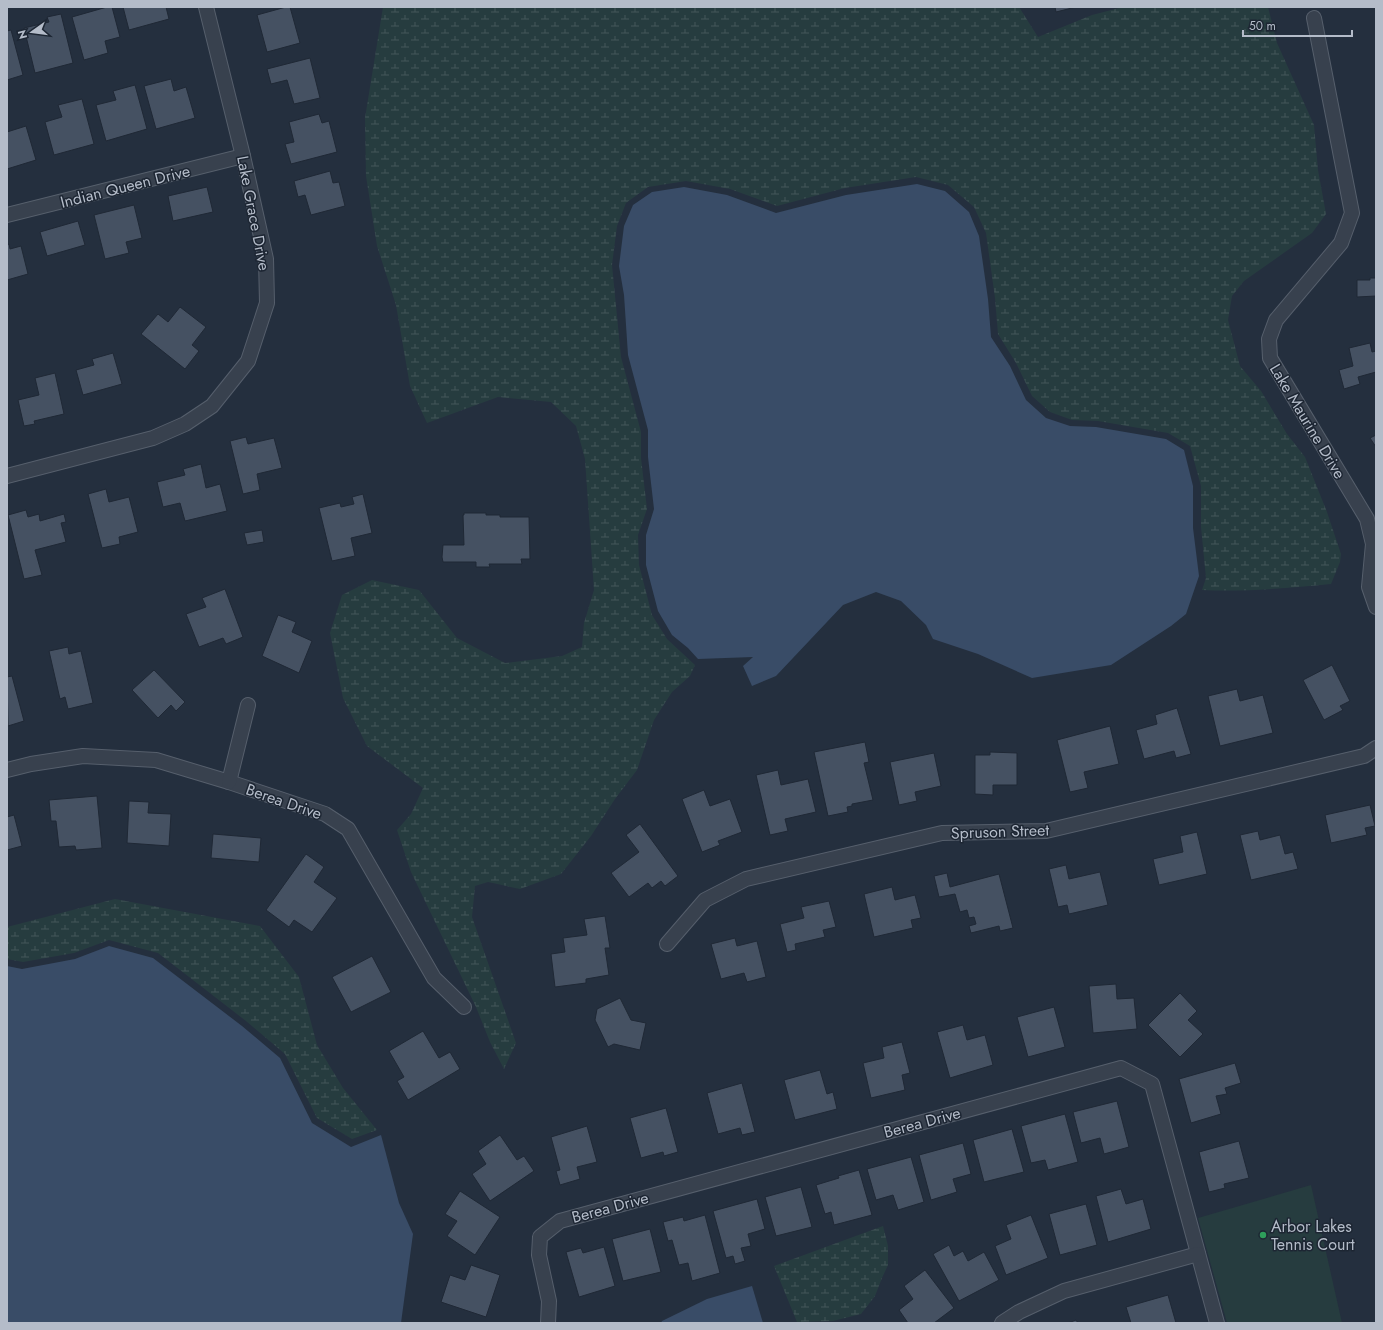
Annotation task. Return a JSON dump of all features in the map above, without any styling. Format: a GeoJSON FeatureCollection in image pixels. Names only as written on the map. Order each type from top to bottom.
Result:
{"type":"FeatureCollection","features":[{"type":"Feature","properties":{"kind":"street","name":"Lake Grace Drive"},"geometry":{"type":"LineString","coordinates":[[7,476],[153,438],[185,424],[212,406],[248,361],[267,303],[266,259],[243,156],[206,7]]}},
{"type":"Feature","properties":{"kind":"street","name":"Lake Maurine Drive"},"geometry":{"type":"LineString","coordinates":[[1314,18],[1352,213],[1341,243],[1276,320],[1269,339],[1270,358],[1367,518],[1373,544],[1370,587],[1376,607]]}},
{"type":"Feature","properties":{"kind":"street","name":"Indian Queen Drive"},"geometry":{"type":"LineString","coordinates":[[7,215],[243,156]]}},
{"type":"Feature","properties":{"kind":"street"},"geometry":{"type":"LineString","coordinates":[[229,782],[248,705]]}},
{"type":"Feature","properties":{"kind":"street","name":"Spruson Street"},"geometry":{"type":"LineString","coordinates":[[667,944],[705,900],[746,879],[942,833],[1046,831],[1364,756],[1376,748]]}},
{"type":"Feature","properties":{"kind":"street","name":"Berea Drive"},"geometry":{"type":"LineString","coordinates":[[7,770],[31,764],[83,756],[156,760],[229,782],[325,814],[348,829],[434,978],[464,1008]]}},
{"type":"Feature","properties":{"kind":"street","name":"Berea Drive"},"geometry":{"type":"LineString","coordinates":[[548,1323],[549,1301],[539,1256],[540,1237],[560,1221],[1121,1068],[1152,1084],[1217,1323]]}},
{"type":"Feature","properties":{"kind":"street"},"geometry":{"type":"LineString","coordinates":[[1002,1323],[1018,1312],[1064,1291],[1198,1254]]}},
{"type":"Feature","properties":{"kind":"green space"},"geometry":{"type":"Polygon","coordinates":[[[383,7],[1019,7],[1038,37],[1092,15],[1123,7],[1268,7],[1277,43],[1314,125],[1318,170],[1326,214],[1312,233],[1244,281],[1232,296],[1228,320],[1240,366],[1261,391],[1287,434],[1305,457],[1327,512],[1341,554],[1340,562],[1331,584],[1250,590],[1202,590],[1206,578],[1201,527],[1201,486],[1190,446],[1168,433],[1098,421],[1072,420],[1050,412],[1032,396],[1016,363],[998,334],[995,298],[986,233],[974,207],[948,185],[916,177],[845,188],[777,206],[730,189],[686,181],[648,187],[626,203],[617,226],[612,265],[621,357],[641,432],[641,458],[647,509],[638,535],[639,565],[652,615],[667,639],[695,665],[690,676],[672,692],[654,720],[637,770],[615,799],[591,836],[561,874],[520,889],[488,882],[475,886],[472,917],[516,1043],[504,1069],[411,872],[397,830],[411,814],[423,788],[367,746],[343,698],[330,633],[342,595],[372,580],[419,590],[457,638],[505,663],[562,656],[582,647],[584,623],[594,590],[585,459],[576,426],[551,402],[498,397],[427,423],[410,386],[396,305],[377,246],[366,176],[365,118],[383,7]]]}},
{"type":"Feature","properties":{"kind":"green space"},"geometry":{"type":"Polygon","coordinates":[[[115,899],[260,926],[299,977],[317,1045],[343,1088],[377,1130],[352,1139],[317,1118],[285,1054],[246,1021],[158,953],[109,940],[74,953],[23,962],[7,959],[7,927],[115,899]]]}},
{"type":"Feature","properties":{"kind":"green space"},"geometry":{"type":"Polygon","coordinates":[[[1311,1185],[1342,1323],[1227,1323],[1198,1218],[1311,1185]]]}},
{"type":"Feature","properties":{"kind":"green space"},"geometry":{"type":"Polygon","coordinates":[[[883,1226],[888,1246],[888,1265],[875,1296],[861,1314],[833,1321],[797,1322],[774,1266],[883,1226]]]}},
{"type":"Feature","properties":{"kind":"water"},"geometry":{"type":"Polygon","coordinates":[[[917,184],[945,191],[969,212],[979,236],[988,299],[991,337],[1010,366],[1026,400],[1046,418],[1070,426],[1096,427],[1166,439],[1184,450],[1193,486],[1193,528],[1199,576],[1186,614],[1171,626],[1111,665],[1032,678],[978,654],[933,639],[926,625],[901,601],[876,592],[843,605],[776,676],[752,686],[743,666],[753,657],[698,659],[688,648],[672,635],[658,611],[646,565],[646,535],[654,509],[648,457],[648,430],[628,355],[624,295],[619,266],[624,226],[633,205],[652,192],[684,187],[727,195],[776,213],[846,195],[917,184]]]}},
{"type":"Feature","properties":{"kind":"water"},"geometry":{"type":"Polygon","coordinates":[[[109,946],[153,958],[242,1026],[280,1058],[312,1123],[351,1147],[381,1135],[399,1203],[413,1234],[401,1323],[7,1323],[7,966],[22,969],[75,959],[109,946]]]}},
{"type":"Feature","properties":{"kind":"water"},"geometry":{"type":"Polygon","coordinates":[[[752,1286],[763,1323],[661,1323],[662,1321],[707,1299],[752,1286]]]}},
{"type":"Feature","properties":{"kind":"building"},"geometry":{"type":"Polygon","coordinates":[[[107,7],[112,7],[120,37],[105,41],[108,53],[84,60],[72,17],[107,7]]]}},
{"type":"Feature","properties":{"kind":"building"},"geometry":{"type":"Polygon","coordinates":[[[123,7],[166,7],[169,19],[129,30],[123,7]]]}},
{"type":"Feature","properties":{"kind":"building"},"geometry":{"type":"Polygon","coordinates":[[[290,7],[300,43],[267,52],[257,15],[290,7]]]}},
{"type":"Feature","properties":{"kind":"building"},"geometry":{"type":"Polygon","coordinates":[[[1055,7],[1076,7],[1056,12],[1055,7]]]}},
{"type":"Feature","properties":{"kind":"building"},"geometry":{"type":"Polygon","coordinates":[[[61,14],[73,63],[35,73],[24,28],[49,22],[47,17],[61,14]]]}},
{"type":"Feature","properties":{"kind":"building"},"geometry":{"type":"Polygon","coordinates":[[[11,30],[23,75],[7,80],[7,31],[11,30]]]}},
{"type":"Feature","properties":{"kind":"building"},"geometry":{"type":"Polygon","coordinates":[[[310,58],[320,98],[294,104],[287,80],[271,84],[267,69],[310,58]]]}},
{"type":"Feature","properties":{"kind":"building"},"geometry":{"type":"Polygon","coordinates":[[[171,79],[174,91],[186,87],[195,118],[156,129],[144,86],[171,79]]]}},
{"type":"Feature","properties":{"kind":"building"},"geometry":{"type":"Polygon","coordinates":[[[135,85],[147,129],[106,141],[96,105],[116,100],[113,91],[135,85]]]}},
{"type":"Feature","properties":{"kind":"building"},"geometry":{"type":"Polygon","coordinates":[[[82,99],[94,144],[54,155],[45,122],[62,117],[58,105],[82,99]]]}},
{"type":"Feature","properties":{"kind":"building"},"geometry":{"type":"Polygon","coordinates":[[[319,114],[322,123],[329,121],[337,152],[291,164],[285,144],[294,142],[289,122],[319,114]]]}},
{"type":"Feature","properties":{"kind":"building"},"geometry":{"type":"Polygon","coordinates":[[[26,126],[36,160],[7,169],[7,132],[26,126]]]}},
{"type":"Feature","properties":{"kind":"building"},"geometry":{"type":"Polygon","coordinates":[[[330,171],[333,183],[339,182],[345,206],[311,215],[305,195],[298,197],[294,181],[330,171]]]}},
{"type":"Feature","properties":{"kind":"building"},"geometry":{"type":"Polygon","coordinates":[[[207,187],[213,212],[173,221],[168,196],[207,187]]]}},
{"type":"Feature","properties":{"kind":"building"},"geometry":{"type":"Polygon","coordinates":[[[134,205],[142,238],[126,242],[129,253],[105,259],[94,215],[134,205]]]}},
{"type":"Feature","properties":{"kind":"building"},"geometry":{"type":"Polygon","coordinates":[[[78,221],[85,245],[47,256],[40,232],[78,221]]]}},
{"type":"Feature","properties":{"kind":"building"},"geometry":{"type":"Polygon","coordinates":[[[9,244],[10,249],[21,246],[28,274],[7,280],[7,245],[9,244]]]}},
{"type":"Feature","properties":{"kind":"building"},"geometry":{"type":"Polygon","coordinates":[[[1370,278],[1376,278],[1376,296],[1357,297],[1357,280],[1370,280],[1370,278]]]}},
{"type":"Feature","properties":{"kind":"building"},"geometry":{"type":"Polygon","coordinates":[[[180,307],[206,327],[192,345],[199,351],[185,369],[141,334],[158,314],[168,322],[180,307]]]}},
{"type":"Feature","properties":{"kind":"building"},"geometry":{"type":"Polygon","coordinates":[[[1370,343],[1372,352],[1376,351],[1376,372],[1358,377],[1360,384],[1344,389],[1339,370],[1353,366],[1349,348],[1370,343]]]}},
{"type":"Feature","properties":{"kind":"building"},"geometry":{"type":"Polygon","coordinates":[[[113,353],[122,384],[83,395],[76,370],[94,365],[92,359],[113,353]]]}},
{"type":"Feature","properties":{"kind":"building"},"geometry":{"type":"Polygon","coordinates":[[[55,373],[64,414],[34,421],[35,424],[24,426],[18,400],[39,395],[35,378],[55,373]]]}},
{"type":"Feature","properties":{"kind":"building"},"geometry":{"type":"Polygon","coordinates":[[[1376,435],[1376,447],[1370,438],[1376,435]]]}},
{"type":"Feature","properties":{"kind":"building"},"geometry":{"type":"Polygon","coordinates":[[[246,437],[248,444],[274,438],[282,468],[257,474],[260,490],[243,494],[230,441],[246,437]]]}},
{"type":"Feature","properties":{"kind":"building"},"geometry":{"type":"Polygon","coordinates":[[[201,464],[206,488],[220,484],[227,511],[185,521],[180,503],[163,507],[157,482],[185,475],[183,469],[201,464]]]}},
{"type":"Feature","properties":{"kind":"building"},"geometry":{"type":"Polygon","coordinates":[[[106,489],[109,502],[129,497],[138,532],[119,537],[120,544],[102,548],[88,494],[106,489]]]}},
{"type":"Feature","properties":{"kind":"building"},"geometry":{"type":"Polygon","coordinates":[[[363,494],[372,533],[351,538],[355,556],[332,561],[319,508],[340,503],[341,507],[354,504],[352,497],[363,494]]]}},
{"type":"Feature","properties":{"kind":"building"},"geometry":{"type":"Polygon","coordinates":[[[26,510],[28,517],[39,514],[40,521],[64,514],[66,522],[61,523],[66,542],[35,550],[42,575],[24,579],[8,515],[26,510]]]}},
{"type":"Feature","properties":{"kind":"building"},"geometry":{"type":"Polygon","coordinates":[[[464,513],[486,513],[486,515],[500,515],[500,517],[529,517],[530,559],[521,559],[522,564],[489,564],[490,567],[476,567],[476,562],[443,562],[443,545],[464,545],[464,513]]]}},
{"type":"Feature","properties":{"kind":"building"},"geometry":{"type":"Polygon","coordinates":[[[262,530],[264,542],[247,545],[244,533],[262,530]]]}},
{"type":"Feature","properties":{"kind":"building"},"geometry":{"type":"Polygon","coordinates":[[[225,589],[243,637],[226,644],[223,638],[199,647],[186,614],[206,607],[202,598],[225,589]]]}},
{"type":"Feature","properties":{"kind":"building"},"geometry":{"type":"Polygon","coordinates":[[[278,615],[296,622],[292,632],[312,641],[299,673],[262,656],[278,615]]]}},
{"type":"Feature","properties":{"kind":"building"},"geometry":{"type":"Polygon","coordinates":[[[68,647],[69,654],[81,651],[93,703],[68,709],[65,697],[60,699],[49,651],[68,647]]]}},
{"type":"Feature","properties":{"kind":"building"},"geometry":{"type":"Polygon","coordinates":[[[1332,665],[1350,701],[1340,706],[1343,710],[1324,720],[1303,680],[1332,665]]]}},
{"type":"Feature","properties":{"kind":"building"},"geometry":{"type":"Polygon","coordinates":[[[154,670],[185,702],[176,711],[171,705],[158,718],[132,690],[154,670]]]}},
{"type":"Feature","properties":{"kind":"building"},"geometry":{"type":"Polygon","coordinates":[[[12,676],[24,721],[8,726],[7,677],[12,676]]]}},
{"type":"Feature","properties":{"kind":"building"},"geometry":{"type":"Polygon","coordinates":[[[1237,689],[1240,701],[1263,695],[1273,733],[1220,746],[1208,696],[1237,689]]]}},
{"type":"Feature","properties":{"kind":"building"},"geometry":{"type":"Polygon","coordinates":[[[1177,708],[1191,754],[1176,758],[1174,751],[1144,759],[1136,730],[1157,724],[1155,715],[1177,708]]]}},
{"type":"Feature","properties":{"kind":"building"},"geometry":{"type":"Polygon","coordinates":[[[1110,726],[1119,764],[1084,772],[1088,788],[1070,792],[1057,740],[1110,726]]]}},
{"type":"Feature","properties":{"kind":"building"},"geometry":{"type":"Polygon","coordinates":[[[865,742],[869,762],[864,763],[873,800],[852,804],[852,806],[847,807],[848,812],[828,816],[814,752],[865,742]]]}},
{"type":"Feature","properties":{"kind":"building"},"geometry":{"type":"Polygon","coordinates":[[[990,752],[1017,753],[1017,785],[993,785],[993,795],[975,794],[975,755],[990,755],[990,752]]]}},
{"type":"Feature","properties":{"kind":"building"},"geometry":{"type":"Polygon","coordinates":[[[934,753],[941,786],[915,792],[917,801],[899,805],[890,762],[934,753]]]}},
{"type":"Feature","properties":{"kind":"building"},"geometry":{"type":"Polygon","coordinates":[[[778,770],[781,785],[808,779],[816,812],[785,819],[788,831],[770,835],[756,775],[778,770]]]}},
{"type":"Feature","properties":{"kind":"building"},"geometry":{"type":"Polygon","coordinates":[[[704,790],[710,806],[730,799],[742,832],[718,841],[720,845],[702,852],[682,799],[704,790]]]}},
{"type":"Feature","properties":{"kind":"building"},"geometry":{"type":"Polygon","coordinates":[[[97,796],[102,848],[76,850],[75,846],[59,847],[56,821],[51,821],[49,800],[97,796]]]}},
{"type":"Feature","properties":{"kind":"building"},"geometry":{"type":"Polygon","coordinates":[[[129,801],[149,802],[148,813],[171,814],[169,846],[127,843],[129,801]]]}},
{"type":"Feature","properties":{"kind":"building"},"geometry":{"type":"Polygon","coordinates":[[[1370,805],[1375,826],[1365,828],[1367,835],[1331,843],[1325,815],[1370,805]]]}},
{"type":"Feature","properties":{"kind":"building"},"geometry":{"type":"Polygon","coordinates":[[[14,815],[22,846],[7,850],[7,817],[14,815]]]}},
{"type":"Feature","properties":{"kind":"building"},"geometry":{"type":"Polygon","coordinates":[[[640,824],[678,876],[665,886],[661,881],[652,888],[648,883],[629,897],[611,873],[639,852],[626,835],[640,824]]]}},
{"type":"Feature","properties":{"kind":"building"},"geometry":{"type":"Polygon","coordinates":[[[1258,831],[1260,840],[1280,835],[1285,854],[1293,852],[1298,869],[1251,880],[1240,835],[1258,831]]]}},
{"type":"Feature","properties":{"kind":"building"},"geometry":{"type":"Polygon","coordinates":[[[1197,832],[1207,874],[1159,885],[1153,859],[1183,852],[1180,836],[1197,832]]]}},
{"type":"Feature","properties":{"kind":"building"},"geometry":{"type":"Polygon","coordinates":[[[213,834],[261,838],[259,862],[211,858],[213,834]]]}},
{"type":"Feature","properties":{"kind":"building"},"geometry":{"type":"Polygon","coordinates":[[[306,854],[324,867],[314,882],[337,898],[312,932],[294,920],[289,927],[266,910],[306,854]]]}},
{"type":"Feature","properties":{"kind":"building"},"geometry":{"type":"Polygon","coordinates":[[[1066,865],[1069,879],[1100,872],[1108,905],[1069,914],[1067,905],[1058,907],[1049,869],[1066,865]]]}},
{"type":"Feature","properties":{"kind":"building"},"geometry":{"type":"Polygon","coordinates":[[[947,873],[950,887],[999,874],[1013,928],[1000,931],[999,926],[971,933],[969,926],[976,924],[974,917],[969,918],[967,910],[960,912],[955,894],[939,897],[934,876],[947,873]]]}},
{"type":"Feature","properties":{"kind":"building"},"geometry":{"type":"Polygon","coordinates":[[[892,887],[895,900],[915,895],[921,918],[911,920],[913,928],[874,937],[864,894],[892,887]]]}},
{"type":"Feature","properties":{"kind":"building"},"geometry":{"type":"Polygon","coordinates":[[[829,901],[836,927],[823,930],[825,937],[795,944],[796,950],[787,952],[780,924],[804,918],[801,907],[829,901]]]}},
{"type":"Feature","properties":{"kind":"building"},"geometry":{"type":"Polygon","coordinates":[[[605,916],[610,948],[605,948],[609,975],[586,979],[586,983],[555,987],[551,954],[565,952],[563,938],[587,935],[584,919],[605,916]]]}},
{"type":"Feature","properties":{"kind":"building"},"geometry":{"type":"Polygon","coordinates":[[[735,938],[737,946],[757,941],[766,977],[747,982],[744,973],[721,979],[711,944],[735,938]]]}},
{"type":"Feature","properties":{"kind":"building"},"geometry":{"type":"Polygon","coordinates":[[[372,956],[391,992],[351,1012],[332,977],[372,956]]]}},
{"type":"Feature","properties":{"kind":"building"},"geometry":{"type":"Polygon","coordinates":[[[1116,984],[1117,999],[1134,998],[1137,1029],[1093,1033],[1089,986],[1116,984]]]}},
{"type":"Feature","properties":{"kind":"building"},"geometry":{"type":"Polygon","coordinates":[[[1180,993],[1197,1011],[1188,1020],[1203,1034],[1180,1057],[1148,1025],[1180,993]]]}},
{"type":"Feature","properties":{"kind":"building"},"geometry":{"type":"Polygon","coordinates":[[[620,998],[631,1020],[646,1023],[640,1050],[614,1044],[608,1047],[595,1020],[597,1009],[620,998]]]}},
{"type":"Feature","properties":{"kind":"building"},"geometry":{"type":"Polygon","coordinates":[[[1054,1007],[1065,1047],[1028,1057],[1017,1017],[1054,1007]]]}},
{"type":"Feature","properties":{"kind":"building"},"geometry":{"type":"Polygon","coordinates":[[[963,1025],[967,1040],[985,1035],[993,1065],[950,1078],[937,1032],[963,1025]]]}},
{"type":"Feature","properties":{"kind":"building"},"geometry":{"type":"Polygon","coordinates":[[[423,1031],[439,1058],[450,1052],[460,1069],[408,1100],[397,1081],[404,1077],[389,1051],[423,1031]]]}},
{"type":"Feature","properties":{"kind":"building"},"geometry":{"type":"Polygon","coordinates":[[[902,1042],[910,1073],[902,1075],[905,1090],[871,1098],[863,1063],[884,1058],[882,1047],[902,1042]]]}},
{"type":"Feature","properties":{"kind":"building"},"geometry":{"type":"Polygon","coordinates":[[[1235,1063],[1241,1083],[1225,1088],[1227,1094],[1216,1096],[1221,1114],[1191,1123],[1179,1079],[1235,1063]]]}},
{"type":"Feature","properties":{"kind":"building"},"geometry":{"type":"Polygon","coordinates":[[[820,1070],[827,1094],[833,1092],[837,1109],[795,1120],[784,1080],[820,1070]]]}},
{"type":"Feature","properties":{"kind":"building"},"geometry":{"type":"Polygon","coordinates":[[[742,1083],[755,1132],[742,1135],[740,1128],[718,1134],[707,1093],[742,1083]]]}},
{"type":"Feature","properties":{"kind":"building"},"geometry":{"type":"Polygon","coordinates":[[[1117,1101],[1129,1147],[1104,1154],[1100,1138],[1081,1143],[1073,1112],[1117,1101]]]}},
{"type":"Feature","properties":{"kind":"building"},"geometry":{"type":"Polygon","coordinates":[[[666,1108],[678,1152],[664,1156],[663,1152],[641,1158],[630,1118],[666,1108]]]}},
{"type":"Feature","properties":{"kind":"building"},"geometry":{"type":"Polygon","coordinates":[[[1065,1114],[1078,1162],[1048,1170],[1045,1160],[1031,1163],[1021,1126],[1065,1114]]]}},
{"type":"Feature","properties":{"kind":"building"},"geometry":{"type":"Polygon","coordinates":[[[587,1126],[597,1162],[577,1167],[580,1179],[560,1185],[556,1171],[560,1170],[551,1137],[587,1126]]]}},
{"type":"Feature","properties":{"kind":"building"},"geometry":{"type":"Polygon","coordinates":[[[1012,1129],[1024,1172],[984,1182],[973,1140],[1012,1129]]]}},
{"type":"Feature","properties":{"kind":"building"},"geometry":{"type":"Polygon","coordinates":[[[500,1135],[517,1160],[524,1156],[534,1171],[490,1201],[472,1174],[486,1164],[478,1151],[500,1135]]]}},
{"type":"Feature","properties":{"kind":"building"},"geometry":{"type":"Polygon","coordinates":[[[1239,1141],[1249,1178],[1224,1184],[1225,1188],[1209,1192],[1199,1152],[1239,1141]]]}},
{"type":"Feature","properties":{"kind":"building"},"geometry":{"type":"Polygon","coordinates":[[[963,1143],[971,1174],[953,1179],[957,1192],[931,1200],[919,1155],[963,1143]]]}},
{"type":"Feature","properties":{"kind":"building"},"geometry":{"type":"Polygon","coordinates":[[[911,1157],[924,1202],[898,1210],[893,1195],[876,1200],[867,1169],[911,1157]]]}},
{"type":"Feature","properties":{"kind":"building"},"geometry":{"type":"Polygon","coordinates":[[[859,1170],[872,1215],[834,1225],[831,1212],[825,1214],[816,1185],[839,1178],[838,1176],[859,1170]]]}},
{"type":"Feature","properties":{"kind":"building"},"geometry":{"type":"Polygon","coordinates":[[[801,1187],[812,1227],[776,1236],[765,1197],[801,1187]]]}},
{"type":"Feature","properties":{"kind":"building"},"geometry":{"type":"Polygon","coordinates":[[[1121,1189],[1126,1204],[1143,1199],[1151,1229],[1108,1242],[1096,1196],[1121,1189]]]}},
{"type":"Feature","properties":{"kind":"building"},"geometry":{"type":"Polygon","coordinates":[[[460,1191],[500,1217],[475,1255],[447,1236],[457,1221],[445,1214],[460,1191]]]}},
{"type":"Feature","properties":{"kind":"building"},"geometry":{"type":"Polygon","coordinates":[[[757,1199],[765,1229],[748,1234],[751,1246],[741,1248],[745,1261],[735,1264],[733,1256],[726,1258],[713,1211],[757,1199]]]}},
{"type":"Feature","properties":{"kind":"building"},"geometry":{"type":"Polygon","coordinates":[[[1086,1204],[1097,1245],[1060,1255],[1049,1214],[1086,1204]]]}},
{"type":"Feature","properties":{"kind":"building"},"geometry":{"type":"Polygon","coordinates":[[[705,1215],[720,1273],[692,1281],[688,1263],[679,1265],[672,1240],[668,1241],[663,1222],[683,1217],[684,1221],[705,1215]]]}},
{"type":"Feature","properties":{"kind":"building"},"geometry":{"type":"Polygon","coordinates":[[[1031,1215],[1048,1258],[1006,1275],[995,1246],[1011,1239],[1006,1225],[1031,1215]]]}},
{"type":"Feature","properties":{"kind":"building"},"geometry":{"type":"Polygon","coordinates":[[[650,1229],[661,1272],[623,1281],[612,1239],[650,1229]]]}},
{"type":"Feature","properties":{"kind":"building"},"geometry":{"type":"Polygon","coordinates":[[[949,1245],[954,1256],[963,1251],[968,1261],[984,1252],[999,1280],[959,1301],[933,1254],[949,1245]]]}},
{"type":"Feature","properties":{"kind":"building"},"geometry":{"type":"Polygon","coordinates":[[[604,1247],[615,1286],[579,1297],[566,1252],[581,1248],[583,1253],[604,1247]]]}},
{"type":"Feature","properties":{"kind":"building"},"geometry":{"type":"Polygon","coordinates":[[[471,1265],[500,1275],[486,1317],[441,1302],[450,1275],[465,1280],[471,1265]]]}},
{"type":"Feature","properties":{"kind":"building"},"geometry":{"type":"Polygon","coordinates":[[[925,1270],[954,1308],[934,1323],[908,1323],[899,1310],[913,1299],[904,1286],[925,1270]]]}},
{"type":"Feature","properties":{"kind":"building"},"geometry":{"type":"Polygon","coordinates":[[[1168,1295],[1176,1323],[1131,1323],[1126,1307],[1168,1295]]]}},
{"type":"Feature","properties":{"kind":"building"},"geometry":{"type":"Polygon","coordinates":[[[1076,1320],[1078,1323],[1068,1323],[1076,1320]]]}},
{"type":"Feature","properties":{"kind":"place","name":"Arbor Lakes Tennis Court"},"geometry":{"type":"Point","coordinates":[1263,1235]}}]}
